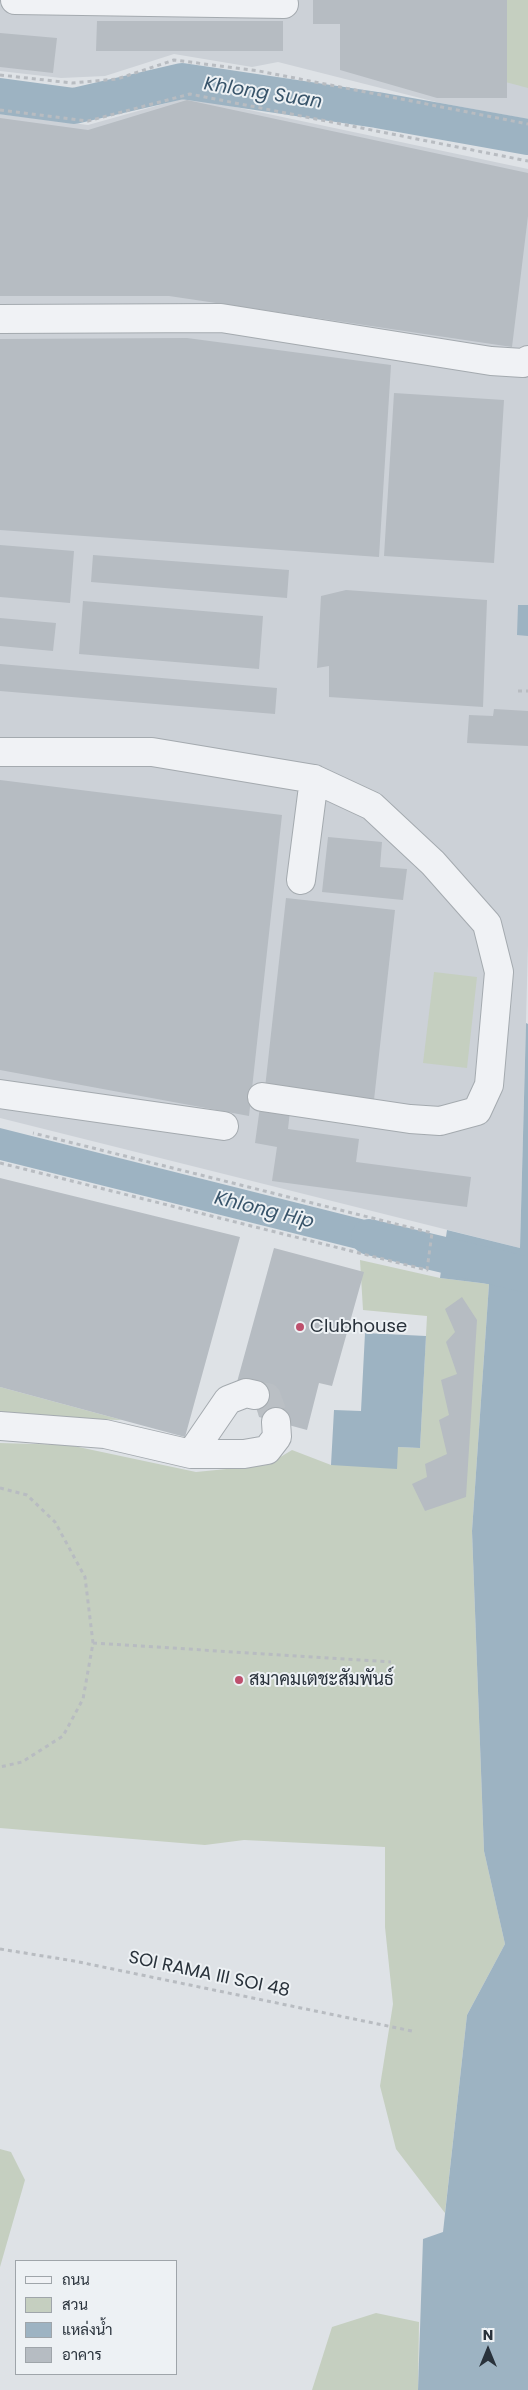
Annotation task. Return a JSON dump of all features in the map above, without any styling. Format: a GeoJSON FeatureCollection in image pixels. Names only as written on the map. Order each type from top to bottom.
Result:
{"type":"FeatureCollection","features":[{"type":"Feature","properties":{"kind":"lane"},"geometry":{"type":"LineString","coordinates":[[15,0],[284,4]]}},
{"type":"Feature","properties":{"kind":"lane"},"geometry":{"type":"LineString","coordinates":[[0,319],[221,318],[491,361],[523,363],[528,360]]}},
{"type":"Feature","properties":{"kind":"lane"},"geometry":{"type":"LineString","coordinates":[[0,752],[152,752],[314,779],[372,806],[433,863],[487,924],[499,972],[489,1085],[477,1111],[440,1121],[262,1096]]}},
{"type":"Feature","properties":{"kind":"lane"},"geometry":{"type":"LineString","coordinates":[[301,880],[314,779]]}},
{"type":"Feature","properties":{"kind":"lane"},"geometry":{"type":"LineString","coordinates":[[0,1094],[224,1126]]}},
{"type":"Feature","properties":{"kind":"lane"},"geometry":{"type":"LineString","coordinates":[[191,1454],[228,1400],[246,1393],[255,1395]]}},
{"type":"Feature","properties":{"kind":"lane"},"geometry":{"type":"LineString","coordinates":[[0,1426],[105,1434],[191,1454],[244,1454],[267,1450],[277,1438],[276,1422]]}},
{"type":"Feature","properties":{"kind":"path"},"geometry":{"type":"LineString","coordinates":[[0,75],[72,83],[108,80],[117,79],[174,60],[259,71],[528,124]]}},
{"type":"Feature","properties":{"kind":"path"},"geometry":{"type":"LineString","coordinates":[[0,110],[88,121],[190,94],[528,161]]}},
{"type":"Feature","properties":{"kind":"path"},"geometry":{"type":"LineString","coordinates":[[518,691],[528,691]]}},
{"type":"Feature","properties":{"kind":"path"},"geometry":{"type":"LineString","coordinates":[[0,1163],[427,1270],[432,1233],[24,1131]]}},
{"type":"Feature","properties":{"kind":"path"},"geometry":{"type":"LineString","coordinates":[[0,1488],[27,1494],[55,1522],[85,1578],[92,1643],[83,1699],[63,1736],[22,1762],[0,1767]]}},
{"type":"Feature","properties":{"kind":"path"},"geometry":{"type":"LineString","coordinates":[[92,1643],[391,1662]]}},
{"type":"Feature","properties":{"kind":"path","name":"SOI RAMA III SOI 48"},"geometry":{"type":"LineString","coordinates":[[0,1949],[74,1961],[412,2031]]}},
{"type":"Feature","properties":{"kind":"shaded area"},"geometry":{"type":"Polygon","coordinates":[[[0,0],[528,0],[528,119],[440,103],[278,62],[252,67],[174,54],[105,76],[61,78],[0,71],[0,0]]]}},
{"type":"Feature","properties":{"kind":"shaded area"},"geometry":{"type":"Polygon","coordinates":[[[188,97],[528,169],[528,945],[520,1248],[0,1118],[0,114],[88,125],[188,97]]]}},
{"type":"Feature","properties":{"kind":"green space"},"geometry":{"type":"Polygon","coordinates":[[[500,0],[528,0],[528,88],[498,80],[500,0]]]}},
{"type":"Feature","properties":{"kind":"green space"},"geometry":{"type":"Polygon","coordinates":[[[434,972],[477,977],[467,1068],[423,1063],[434,972]]]}},
{"type":"Feature","properties":{"kind":"green space","name":"สมาคมเตชะสัมพันธ์"},"geometry":{"type":"Polygon","coordinates":[[[360,1260],[440,1278],[489,1284],[472,1531],[484,1851],[505,1944],[467,2015],[445,2213],[396,2149],[380,2086],[393,2004],[385,1927],[385,1847],[244,1840],[205,1845],[0,1828],[0,1443],[69,1445],[196,1472],[267,1465],[292,1450],[331,1465],[398,1447],[420,1448],[427,1316],[363,1310],[360,1260]]]}},
{"type":"Feature","properties":{"kind":"green space"},"geometry":{"type":"Polygon","coordinates":[[[0,1387],[122,1420],[0,1417],[0,1387]]]}},
{"type":"Feature","properties":{"kind":"green space"},"geometry":{"type":"Polygon","coordinates":[[[0,2149],[11,2152],[25,2180],[0,2267],[0,2149]]]}},
{"type":"Feature","properties":{"kind":"green space"},"geometry":{"type":"Polygon","coordinates":[[[376,2313],[419,2322],[418,2390],[312,2390],[332,2327],[376,2313]]]}},
{"type":"Feature","properties":{"kind":"water"},"geometry":{"type":"Polygon","coordinates":[[[518,605],[528,605],[528,636],[517,635],[518,605]]]}},
{"type":"Feature","properties":{"kind":"water"},"geometry":{"type":"Polygon","coordinates":[[[526,1023],[528,1024],[528,2390],[418,2390],[423,2239],[443,2232],[467,2015],[505,1944],[484,1851],[472,1531],[489,1284],[440,1278],[447,1230],[520,1248],[526,1023]]]}},
{"type":"Feature","properties":{"kind":"water"},"geometry":{"type":"Polygon","coordinates":[[[0,1128],[421,1234],[413,1263],[0,1160],[0,1128]]]}},
{"type":"Feature","properties":{"kind":"water"},"geometry":{"type":"Polygon","coordinates":[[[365,1333],[426,1336],[420,1448],[398,1447],[397,1469],[331,1465],[334,1410],[361,1411],[365,1333]]]}},
{"type":"Feature","properties":{"kind":"building"},"geometry":{"type":"Polygon","coordinates":[[[313,0],[507,0],[507,98],[437,98],[340,70],[340,24],[313,24],[313,0]]]}},
{"type":"Feature","properties":{"kind":"building"},"geometry":{"type":"Polygon","coordinates":[[[97,21],[283,21],[283,51],[96,51],[97,21]]]}},
{"type":"Feature","properties":{"kind":"building"},"geometry":{"type":"Polygon","coordinates":[[[0,33],[57,38],[53,73],[0,67],[0,33]]]}},
{"type":"Feature","properties":{"kind":"building"},"geometry":{"type":"Polygon","coordinates":[[[187,100],[528,173],[528,216],[512,347],[169,296],[0,296],[0,118],[88,130],[187,100]]]}},
{"type":"Feature","properties":{"kind":"building"},"geometry":{"type":"Polygon","coordinates":[[[187,338],[391,365],[379,557],[0,530],[0,339],[187,338]]]}},
{"type":"Feature","properties":{"kind":"building"},"geometry":{"type":"Polygon","coordinates":[[[394,393],[504,400],[494,563],[384,556],[394,393]]]}},
{"type":"Feature","properties":{"kind":"building"},"geometry":{"type":"Polygon","coordinates":[[[0,545],[74,551],[70,603],[0,597],[0,545]]]}},
{"type":"Feature","properties":{"kind":"building"},"geometry":{"type":"Polygon","coordinates":[[[93,555],[289,570],[287,598],[91,582],[93,555]]]}},
{"type":"Feature","properties":{"kind":"building"},"geometry":{"type":"Polygon","coordinates":[[[346,590],[487,600],[483,707],[329,697],[329,666],[317,668],[321,596],[346,590]]]}},
{"type":"Feature","properties":{"kind":"building"},"geometry":{"type":"Polygon","coordinates":[[[83,601],[263,616],[259,669],[79,654],[83,601]]]}},
{"type":"Feature","properties":{"kind":"building"},"geometry":{"type":"Polygon","coordinates":[[[0,618],[56,623],[53,651],[0,646],[0,618]]]}},
{"type":"Feature","properties":{"kind":"building"},"geometry":{"type":"Polygon","coordinates":[[[0,664],[277,688],[275,714],[0,691],[0,664]]]}},
{"type":"Feature","properties":{"kind":"building"},"geometry":{"type":"Polygon","coordinates":[[[494,709],[528,711],[528,746],[467,743],[469,715],[493,716],[494,709]]]}},
{"type":"Feature","properties":{"kind":"building"},"geometry":{"type":"Polygon","coordinates":[[[0,780],[282,815],[249,1116],[0,1070],[0,780]]]}},
{"type":"Feature","properties":{"kind":"building"},"geometry":{"type":"Polygon","coordinates":[[[328,837],[382,842],[380,867],[407,869],[403,900],[322,892],[328,837]]]}},
{"type":"Feature","properties":{"kind":"building"},"geometry":{"type":"Polygon","coordinates":[[[286,898],[395,910],[374,1100],[265,1088],[286,898]]]}},
{"type":"Feature","properties":{"kind":"building"},"geometry":{"type":"Polygon","coordinates":[[[260,1107],[290,1111],[288,1129],[359,1139],[356,1162],[471,1177],[467,1207],[272,1181],[277,1147],[255,1143],[260,1107]]]}},
{"type":"Feature","properties":{"kind":"building"},"geometry":{"type":"Polygon","coordinates":[[[0,1178],[240,1237],[185,1437],[0,1387],[0,1178]]]}},
{"type":"Feature","properties":{"kind":"building","name":"Clubhouse"},"geometry":{"type":"Polygon","coordinates":[[[274,1248],[364,1272],[332,1386],[319,1383],[307,1430],[259,1417],[254,1386],[237,1382],[274,1248]]]}},
{"type":"Feature","properties":{"kind":"building"},"geometry":{"type":"Polygon","coordinates":[[[462,1297],[477,1320],[466,1497],[425,1511],[412,1484],[427,1477],[425,1464],[447,1454],[439,1420],[449,1415],[441,1380],[457,1374],[446,1342],[455,1332],[445,1309],[462,1297]]]}},
{"type":"Feature","properties":{"kind":"waterway","name":"Khlong Suan"},"geometry":{"type":"LineString","coordinates":[[0,96],[74,106],[182,81],[377,110],[528,137]]}},
{"type":"Feature","properties":{"kind":"waterway","name":"Khlong Hip"},"geometry":{"type":"LineString","coordinates":[[369,1237],[528,1275]]}},
{"type":"Feature","properties":{"kind":"tunnel"},"geometry":{"type":"LineString","coordinates":[[255,1395],[267,1397],[276,1422]]}},
{"type":"Feature","properties":{"kind":"place","name":"Clubhouse"},"geometry":{"type":"Point","coordinates":[300,1327]}},
{"type":"Feature","properties":{"kind":"place","name":"สมาคมเตชะสัมพันธ์"},"geometry":{"type":"Point","coordinates":[239,1680]}}]}
